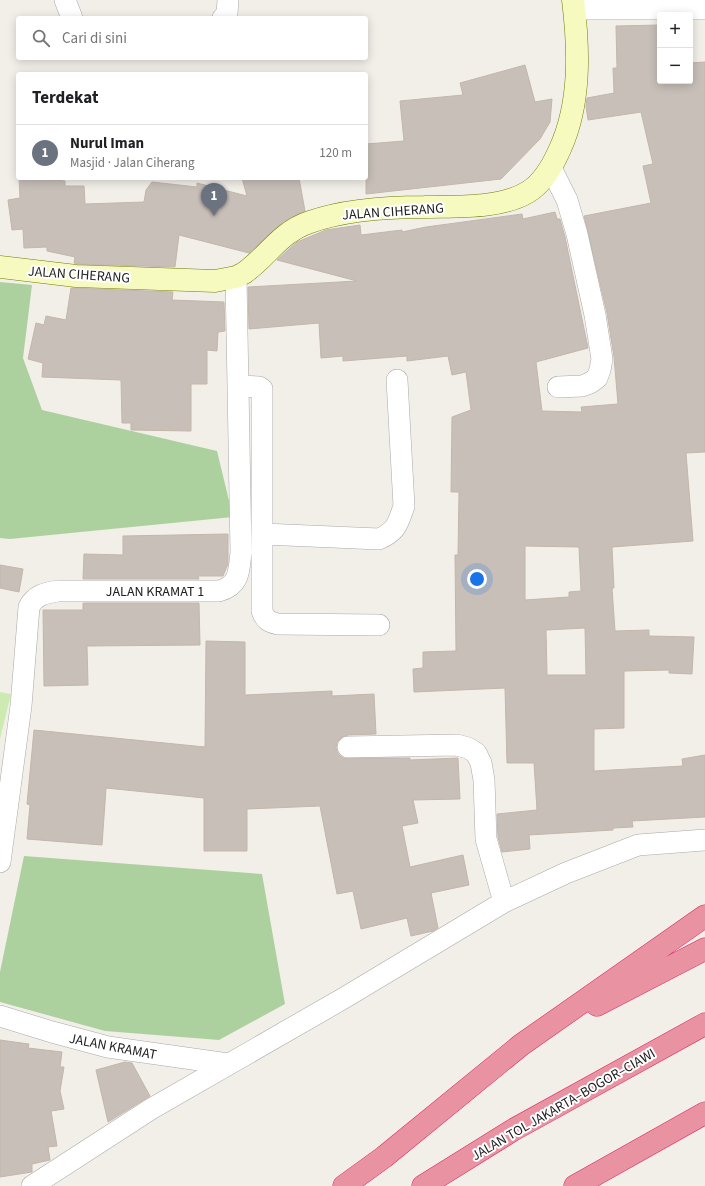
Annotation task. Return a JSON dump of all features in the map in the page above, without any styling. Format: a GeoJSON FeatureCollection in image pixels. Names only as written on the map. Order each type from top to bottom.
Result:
{"type":"FeatureCollection","features":[{"type":"Feature","properties":{"kind":"highway"},"geometry":{"type":"LineString","coordinates":[[344,1186],[384,1157],[521,1044],[705,916]]}},
{"type":"Feature","properties":{"kind":"highway"},"geometry":{"type":"LineString","coordinates":[[521,1044],[705,949]]}},
{"type":"Feature","properties":{"kind":"highway","name":"JALAN TOL JAKARTA–BOGOR–CIAWI"},"geometry":{"type":"LineString","coordinates":[[423,1186],[513,1130],[705,1024]]}},
{"type":"Feature","properties":{"kind":"highway"},"geometry":{"type":"LineString","coordinates":[[575,1186],[705,1113]]}},
{"type":"Feature","properties":{"kind":"street"},"geometry":{"type":"LineString","coordinates":[[65,0],[71,16]]}},
{"type":"Feature","properties":{"kind":"street"},"geometry":{"type":"LineString","coordinates":[[225,16],[227,14],[228,0]]}},
{"type":"Feature","properties":{"kind":"street"},"geometry":{"type":"LineString","coordinates":[[574,5],[705,8]]}},
{"type":"Feature","properties":{"kind":"street","name":"JALAN CIHERANG"},"geometry":{"type":"LineString","coordinates":[[0,267],[76,276],[216,281],[236,277],[251,267],[287,233],[309,222],[340,214],[368,210],[480,205],[499,202],[528,192],[550,168],[566,133],[574,100],[576,83],[574,5]]}},
{"type":"Feature","properties":{"kind":"street"},"geometry":{"type":"LineString","coordinates":[[550,168],[568,200],[595,315],[602,359],[597,378],[590,383],[582,386],[558,388]]}},
{"type":"Feature","properties":{"kind":"street","name":"JALAN KRAMAT 1"},"geometry":{"type":"LineString","coordinates":[[0,862],[21,706],[29,607],[33,600],[47,593],[58,591],[207,592],[229,588],[238,575],[241,552],[236,277]]}},
{"type":"Feature","properties":{"kind":"street"},"geometry":{"type":"LineString","coordinates":[[263,534],[379,539],[390,534],[397,524],[404,506],[397,380]]}},
{"type":"Feature","properties":{"kind":"street"},"geometry":{"type":"LineString","coordinates":[[238,386],[259,387],[262,389],[262,612],[267,620],[278,624],[379,625]]}},
{"type":"Feature","properties":{"kind":"street"},"geometry":{"type":"LineString","coordinates":[[348,746],[457,745],[468,748],[476,753],[481,763],[484,780],[484,819],[489,854],[504,902]]}},
{"type":"Feature","properties":{"kind":"street"},"geometry":{"type":"LineString","coordinates":[[32,1186],[152,1109],[344,998],[504,902],[566,873],[638,845],[705,840]]}},
{"type":"Feature","properties":{"kind":"street","name":"JALAN KRAMAT"},"geometry":{"type":"LineString","coordinates":[[0,1016],[108,1047],[228,1064]]}},
{"type":"Feature","properties":{"kind":"green space"},"geometry":{"type":"Polygon","coordinates":[[[0,282],[32,285],[23,358],[42,410],[217,451],[233,517],[10,539],[0,538],[0,282]]]}},
{"type":"Feature","properties":{"kind":"green space"},"geometry":{"type":"Polygon","coordinates":[[[0,692],[11,694],[0,739],[0,692]]]}},
{"type":"Feature","properties":{"kind":"green space"},"geometry":{"type":"Polygon","coordinates":[[[24,856],[262,874],[285,1004],[219,1040],[105,1031],[0,1002],[0,972],[24,856]]]}},
{"type":"Feature","properties":{"kind":"building"},"geometry":{"type":"Polygon","coordinates":[[[657,25],[657,84],[693,84],[693,63],[705,62],[705,452],[686,453],[693,541],[612,547],[614,588],[612,588],[615,631],[649,630],[649,636],[694,637],[692,674],[669,673],[669,670],[624,671],[624,728],[594,729],[594,771],[683,766],[682,759],[705,755],[705,817],[632,821],[633,827],[613,828],[613,830],[529,835],[530,849],[502,852],[498,837],[497,814],[537,810],[534,763],[507,763],[505,688],[414,692],[413,669],[423,668],[423,652],[456,651],[455,555],[458,555],[459,492],[451,492],[452,417],[471,410],[466,372],[452,375],[448,356],[407,361],[407,356],[343,361],[343,356],[321,358],[319,323],[249,329],[248,287],[357,281],[277,260],[297,242],[326,230],[360,225],[361,235],[402,230],[402,232],[426,227],[522,214],[523,219],[555,212],[557,219],[560,219],[565,237],[588,348],[536,362],[542,411],[582,412],[581,407],[618,404],[614,357],[607,313],[584,216],[651,203],[643,166],[653,164],[641,112],[588,120],[586,106],[587,98],[614,93],[613,68],[617,68],[616,26],[657,25]],[[525,546],[525,600],[569,597],[569,592],[581,591],[579,547],[525,546]],[[585,628],[546,630],[547,675],[586,675],[585,628]]]}},
{"type":"Feature","properties":{"kind":"building"},"geometry":{"type":"Polygon","coordinates":[[[525,65],[535,102],[552,99],[550,122],[540,139],[501,179],[366,194],[366,180],[368,180],[368,144],[404,141],[400,101],[463,95],[460,83],[525,65]]]}},
{"type":"Feature","properties":{"kind":"building"},"geometry":{"type":"Polygon","coordinates":[[[19,180],[65,181],[65,186],[84,186],[85,204],[144,202],[146,190],[152,182],[197,187],[197,183],[247,196],[243,180],[299,180],[305,211],[283,222],[249,253],[179,235],[175,267],[77,264],[74,263],[75,257],[47,251],[47,247],[24,248],[23,229],[12,230],[8,200],[20,198],[19,180]]]}},
{"type":"Feature","properties":{"kind":"building"},"geometry":{"type":"Polygon","coordinates":[[[71,288],[173,292],[172,300],[224,302],[225,331],[218,332],[217,351],[207,350],[207,384],[191,384],[191,431],[131,430],[131,423],[122,423],[121,380],[42,377],[43,363],[28,359],[36,323],[44,325],[46,316],[66,320],[71,288]]]}},
{"type":"Feature","properties":{"kind":"building"},"geometry":{"type":"Polygon","coordinates":[[[228,534],[228,564],[223,576],[198,576],[199,579],[83,579],[84,554],[123,555],[123,536],[228,534]]]}},
{"type":"Feature","properties":{"kind":"building"},"geometry":{"type":"Polygon","coordinates":[[[0,565],[23,569],[19,592],[0,588],[0,565]]]}},
{"type":"Feature","properties":{"kind":"building"},"geometry":{"type":"Polygon","coordinates":[[[83,603],[199,603],[200,645],[87,646],[88,685],[44,686],[43,610],[83,610],[83,603]]]}},
{"type":"Feature","properties":{"kind":"building"},"geometry":{"type":"Polygon","coordinates":[[[206,641],[245,642],[245,695],[332,691],[332,696],[374,694],[376,734],[348,735],[342,737],[337,742],[336,748],[338,754],[343,758],[410,758],[410,760],[458,758],[460,799],[413,800],[418,823],[402,826],[410,867],[463,855],[469,885],[431,893],[438,928],[433,931],[411,936],[407,918],[361,929],[353,891],[337,894],[320,806],[247,809],[247,851],[204,851],[204,798],[106,788],[102,845],[27,839],[30,805],[27,804],[34,730],[205,747],[206,641]]]}},
{"type":"Feature","properties":{"kind":"building"},"geometry":{"type":"Polygon","coordinates":[[[0,1040],[29,1044],[28,1048],[62,1052],[60,1067],[64,1067],[60,1091],[64,1109],[51,1111],[57,1146],[48,1147],[50,1160],[32,1164],[32,1172],[0,1177],[0,1040]]]}},
{"type":"Feature","properties":{"kind":"building"},"geometry":{"type":"Polygon","coordinates":[[[125,1062],[132,1063],[150,1096],[108,1122],[96,1070],[125,1062]]]}},
{"type":"Feature","properties":{"kind":"place","name":"Nurul Iman"},"geometry":{"type":"Point","coordinates":[214,216]}}]}
